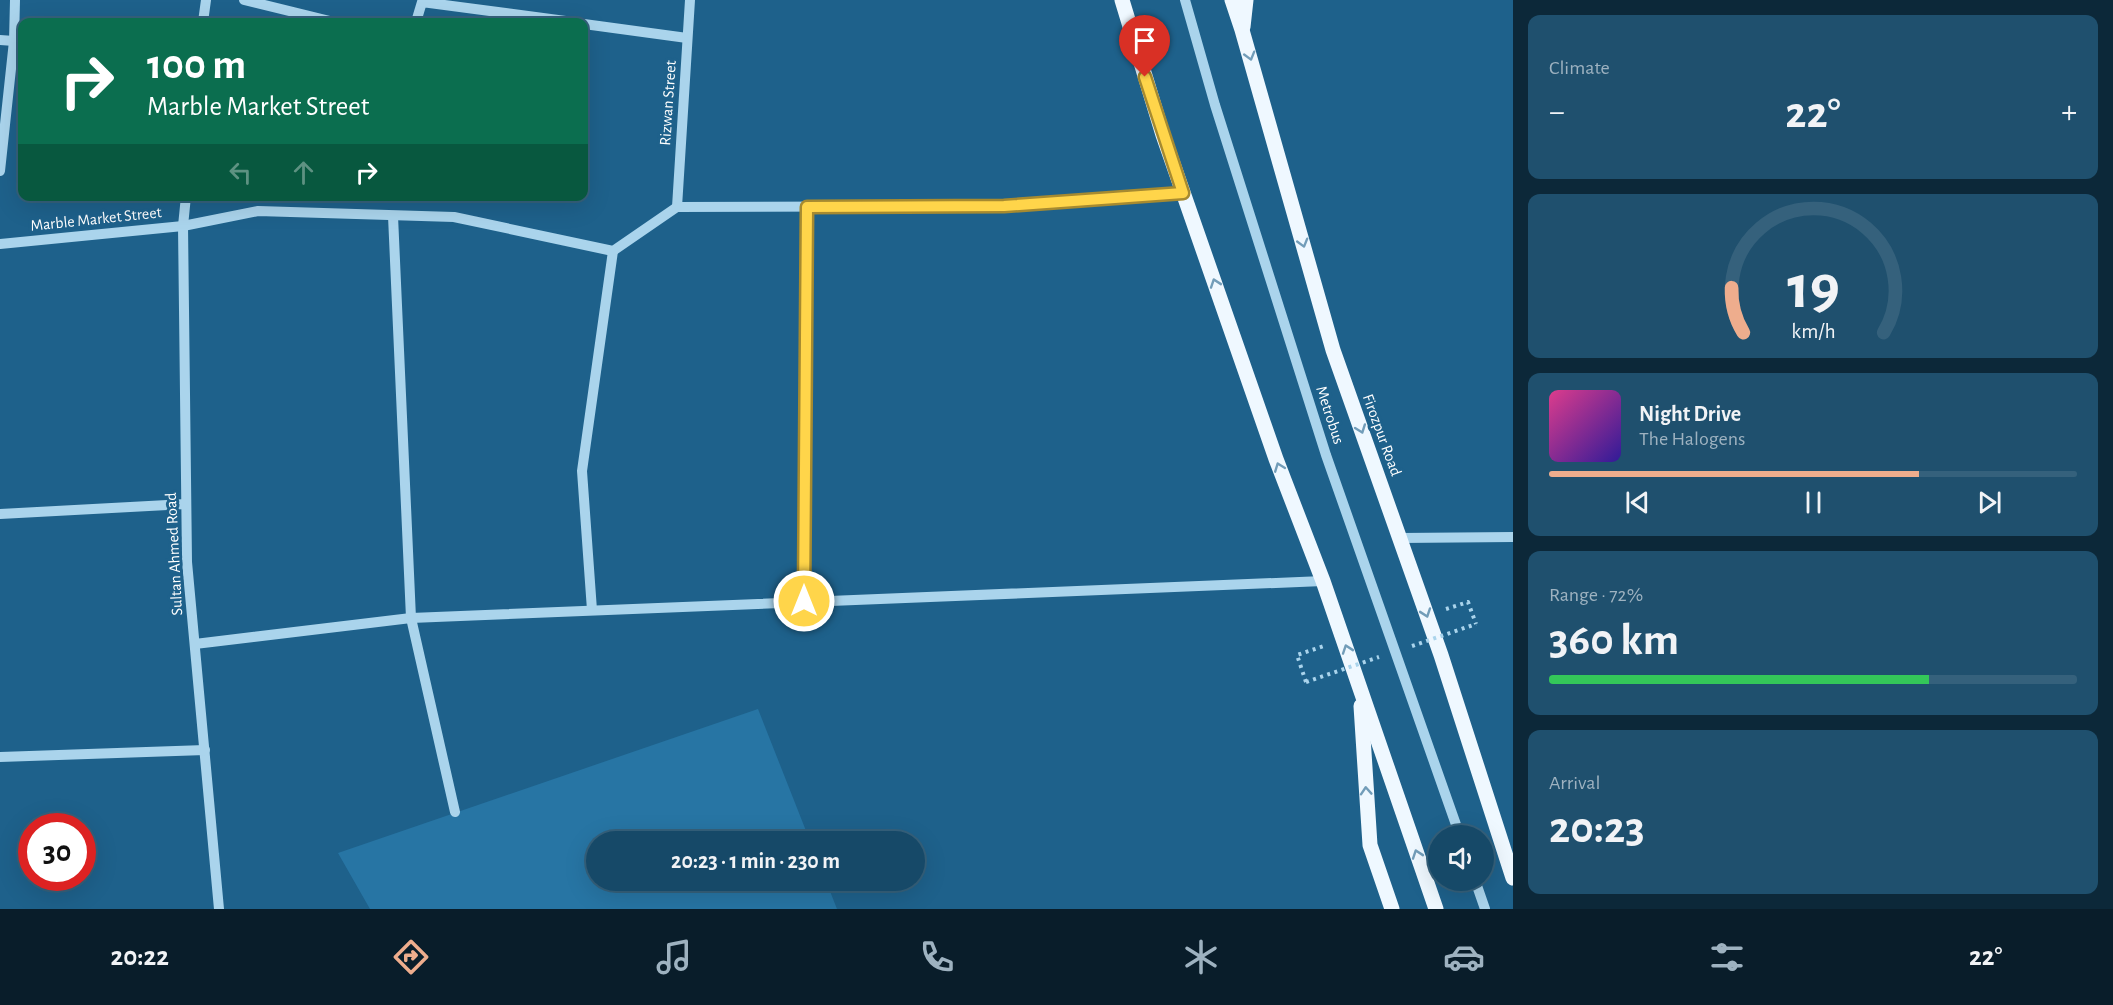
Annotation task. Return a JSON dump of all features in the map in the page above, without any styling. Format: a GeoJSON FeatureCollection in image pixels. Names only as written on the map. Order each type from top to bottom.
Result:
{"type":"FeatureCollection","features":[{"type":"Feature","properties":{"kind":"main road"},"geometry":{"type":"LineString","coordinates":[[1122,0],[1183,193],[1276,459],[1344,640],[1436,909]]}},
{"type":"Feature","properties":{"kind":"main road","name":"Firozpur Road"},"geometry":{"type":"LineString","coordinates":[[1232,0],[1333,350],[1441,655],[1513,878]]}},
{"type":"Feature","properties":{"kind":"main road"},"geometry":{"type":"LineString","coordinates":[[1242,30],[1246,0]]}},
{"type":"Feature","properties":{"kind":"main road"},"geometry":{"type":"LineString","coordinates":[[1360,687],[1370,845],[1392,909]]}},
{"type":"Feature","properties":{"kind":"street"},"geometry":{"type":"LineString","coordinates":[[0,171],[14,41],[15,0]]}},
{"type":"Feature","properties":{"kind":"street"},"geometry":{"type":"LineString","coordinates":[[204,18],[206,0]]}},
{"type":"Feature","properties":{"kind":"street"},"geometry":{"type":"LineString","coordinates":[[244,0],[318,18]]}},
{"type":"Feature","properties":{"kind":"street","name":"Rizwan Street"},"geometry":{"type":"LineString","coordinates":[[677,207],[690,0]]}},
{"type":"Feature","properties":{"kind":"street","name":"Metrobus"},"geometry":{"type":"LineString","coordinates":[[1185,0],[1215,105],[1326,455],[1456,825]]}},
{"type":"Feature","properties":{"kind":"street"},"geometry":{"type":"LineString","coordinates":[[417,18],[422,2],[543,18]]}},
{"type":"Feature","properties":{"kind":"street"},"geometry":{"type":"LineString","coordinates":[[588,25],[687,38]]}},
{"type":"Feature","properties":{"kind":"street"},"geometry":{"type":"LineString","coordinates":[[0,40],[14,41]]}},
{"type":"Feature","properties":{"kind":"street"},"geometry":{"type":"LineString","coordinates":[[592,610],[582,471],[613,251],[677,207],[1004,206],[1183,193]]}},
{"type":"Feature","properties":{"kind":"street","name":"Sultan Ahmed Road"},"geometry":{"type":"LineString","coordinates":[[186,201],[183,226],[187,562],[219,909]]}},
{"type":"Feature","properties":{"kind":"street"},"geometry":{"type":"LineString","coordinates":[[804,601],[807,207]]}},
{"type":"Feature","properties":{"kind":"street","name":"Marble Market Street"},"geometry":{"type":"LineString","coordinates":[[0,244],[183,226],[258,211],[454,217],[613,251]]}},
{"type":"Feature","properties":{"kind":"street"},"geometry":{"type":"LineString","coordinates":[[393,216],[411,618],[455,812]]}},
{"type":"Feature","properties":{"kind":"street"},"geometry":{"type":"LineString","coordinates":[[0,514],[186,504]]}},
{"type":"Feature","properties":{"kind":"street"},"geometry":{"type":"LineString","coordinates":[[1400,538],[1513,537]]}},
{"type":"Feature","properties":{"kind":"street"},"geometry":{"type":"LineString","coordinates":[[195,644],[411,618],[1323,581]]}},
{"type":"Feature","properties":{"kind":"street"},"geometry":{"type":"LineString","coordinates":[[0,757],[205,750]]}},
{"type":"Feature","properties":{"kind":"street"},"geometry":{"type":"LineString","coordinates":[[1479,891],[1485,909]]}},
{"type":"Feature","properties":{"kind":"path"},"geometry":{"type":"LineString","coordinates":[[1468,602],[1476,624]]}},
{"type":"Feature","properties":{"kind":"path"},"geometry":{"type":"LineString","coordinates":[[1306,682],[1297,655],[1344,640]]}},
{"type":"Feature","properties":{"kind":"shaded area"},"geometry":{"type":"Polygon","coordinates":[[[758,709],[806,831],[586,831],[586,891],[830,891],[837,909],[370,909],[338,853],[758,709]]]}},
{"type":"Feature","properties":{"kind":"route"},"geometry":{"type":"LineString","coordinates":[[804,601],[807,207],[1004,206],[1183,193],[1145,77]]}}]}
